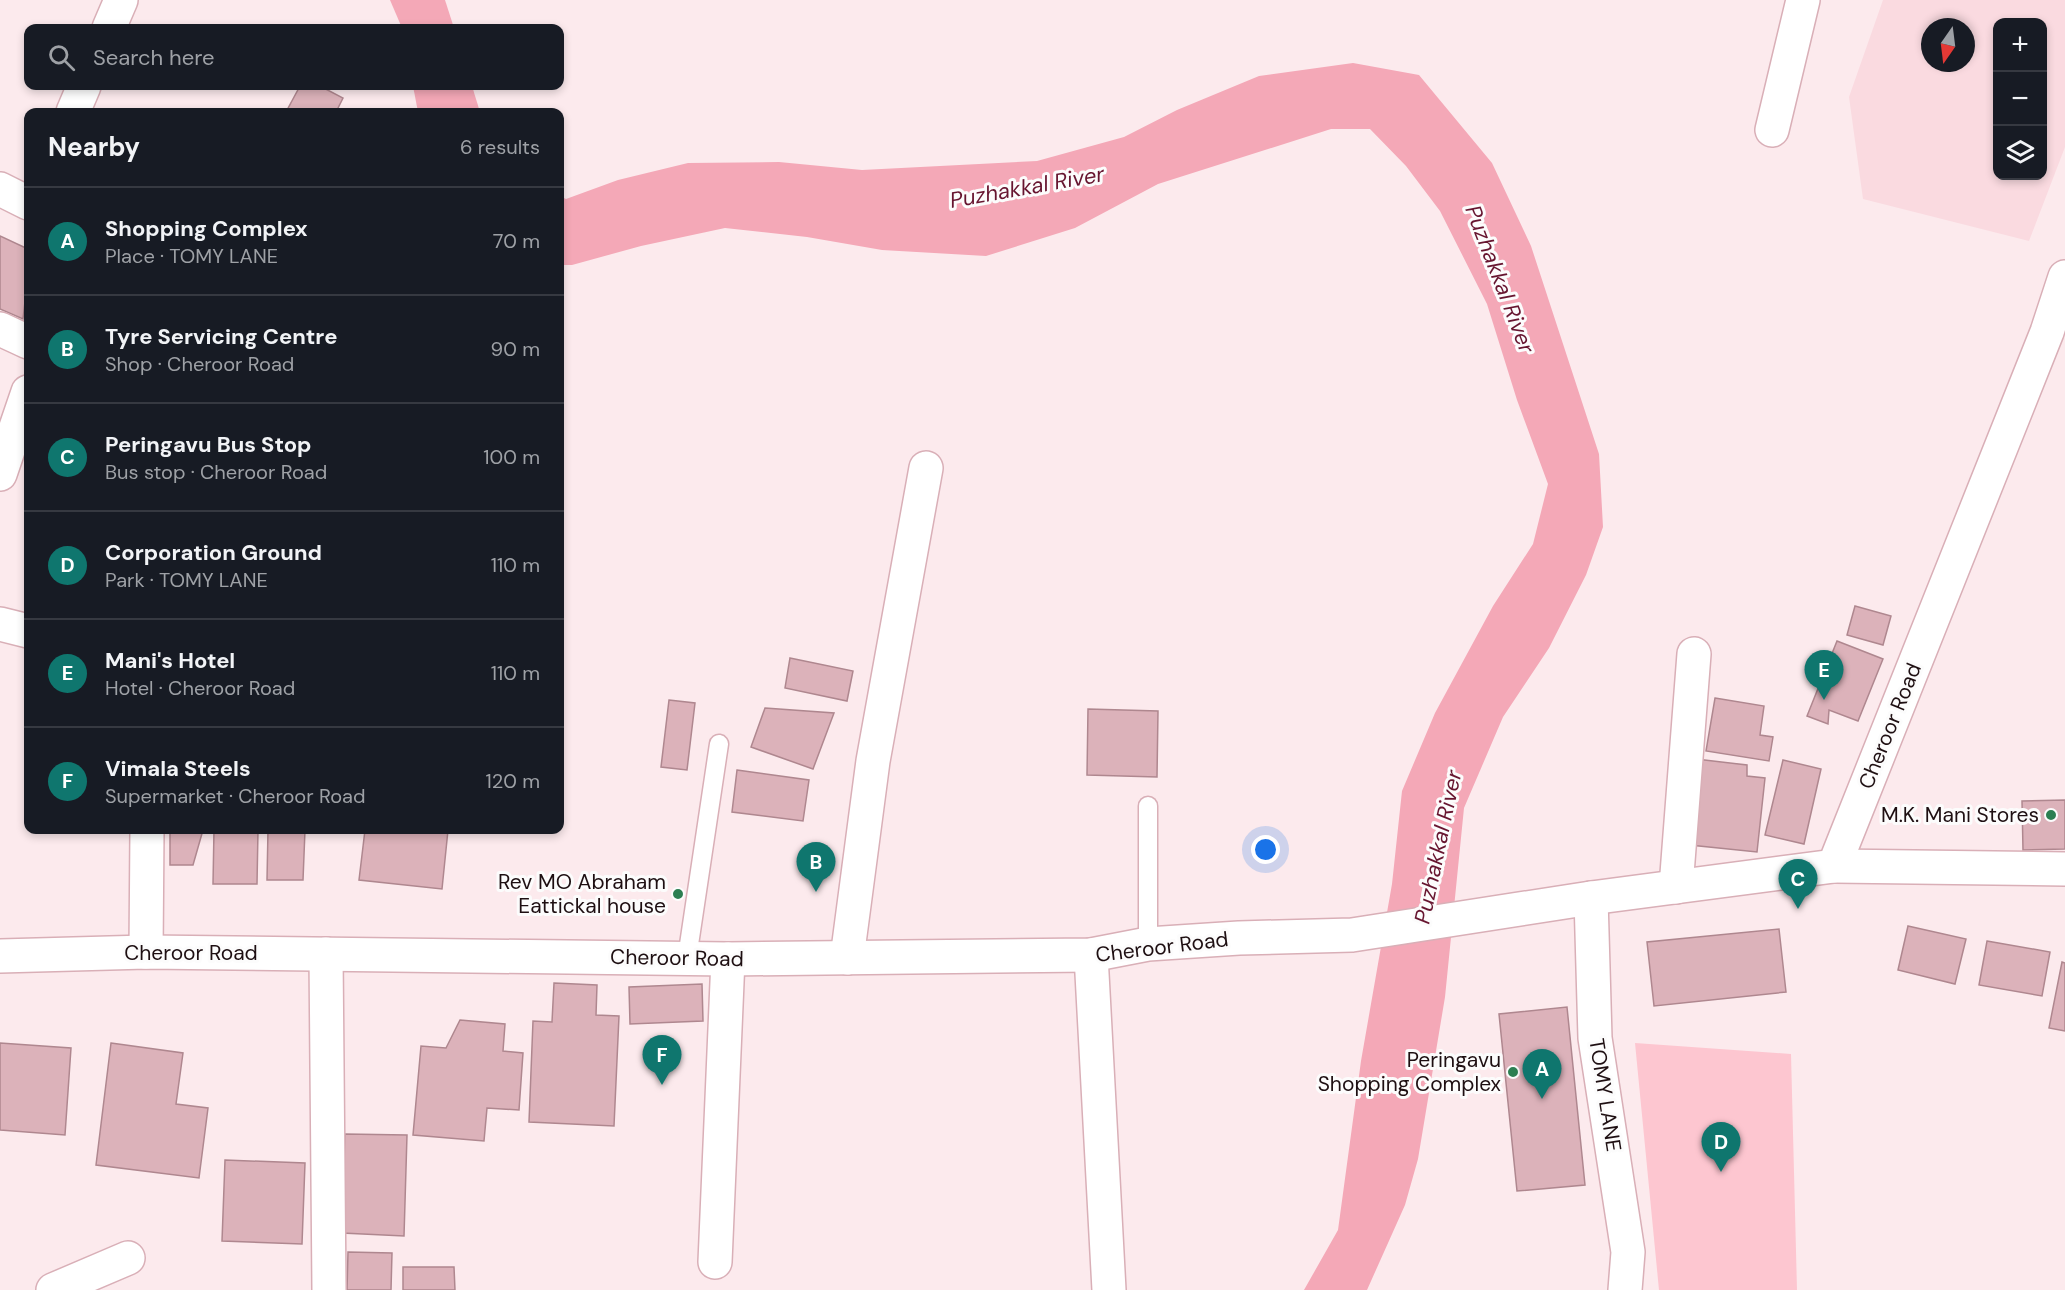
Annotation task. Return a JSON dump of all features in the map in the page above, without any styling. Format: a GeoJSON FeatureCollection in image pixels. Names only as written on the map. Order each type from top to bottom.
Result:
{"type":"FeatureCollection","features":[{"type":"Feature","properties":{"kind":"street"},"geometry":{"type":"LineString","coordinates":[[111,24],[122,0]]}},
{"type":"Feature","properties":{"kind":"street"},"geometry":{"type":"LineString","coordinates":[[1772,130],[1803,0]]}},
{"type":"Feature","properties":{"kind":"street"},"geometry":{"type":"LineString","coordinates":[[75,108],[82,90]]}},
{"type":"Feature","properties":{"kind":"street"},"geometry":{"type":"LineString","coordinates":[[0,189],[24,201]]}},
{"type":"Feature","properties":{"kind":"street","name":"Cheroor Road"},"geometry":{"type":"LineString","coordinates":[[1834,866],[2047,332],[2065,277]]}},
{"type":"Feature","properties":{"kind":"street"},"geometry":{"type":"LineString","coordinates":[[0,329],[24,340]]}},
{"type":"Feature","properties":{"kind":"street"},"geometry":{"type":"LineString","coordinates":[[0,474],[24,404]]}},
{"type":"Feature","properties":{"kind":"street"},"geometry":{"type":"LineString","coordinates":[[847,958],[873,761],[926,468]]}},
{"type":"Feature","properties":{"kind":"street"},"geometry":{"type":"LineString","coordinates":[[0,624],[24,630]]}},
{"type":"Feature","properties":{"kind":"street"},"geometry":{"type":"LineString","coordinates":[[1676,887],[1694,654]]}},
{"type":"Feature","properties":{"kind":"street"},"geometry":{"type":"LineString","coordinates":[[146,952],[147,834]]}},
{"type":"Feature","properties":{"kind":"street"},"geometry":{"type":"LineString","coordinates":[[1591,898],[1834,866],[2065,869]]}},
{"type":"Feature","properties":{"kind":"street","name":"Cheroor Road"},"geometry":{"type":"LineString","coordinates":[[0,956],[146,952],[728,959],[1091,956],[1148,944],[1239,938],[1352,936],[1591,898]]}},
{"type":"Feature","properties":{"kind":"street","name":"TOMY LANE"},"geometry":{"type":"LineString","coordinates":[[1591,898],[1595,1038],[1628,1252],[1626,1290]]}},
{"type":"Feature","properties":{"kind":"street"},"geometry":{"type":"LineString","coordinates":[[326,954],[329,1290]]}},
{"type":"Feature","properties":{"kind":"street"},"geometry":{"type":"LineString","coordinates":[[1091,956],[1109,1290]]}},
{"type":"Feature","properties":{"kind":"street"},"geometry":{"type":"LineString","coordinates":[[715,1262],[728,959]]}},
{"type":"Feature","properties":{"kind":"street"},"geometry":{"type":"LineString","coordinates":[[53,1290],[128,1258]]}},
{"type":"Feature","properties":{"kind":"lane"},"geometry":{"type":"LineString","coordinates":[[687,958],[719,744]]}},
{"type":"Feature","properties":{"kind":"lane"},"geometry":{"type":"LineString","coordinates":[[1148,806],[1148,944]]}},
{"type":"Feature","properties":{"kind":"shaded area"},"geometry":{"type":"Polygon","coordinates":[[[1883,0],[2065,0],[2065,147],[2029,241],[1863,199],[1849,97],[1883,0]]]}},
{"type":"Feature","properties":{"kind":"shaded area"},"geometry":{"type":"Polygon","coordinates":[[[1635,1043],[1791,1054],[1797,1290],[1659,1290],[1635,1043]]]}},
{"type":"Feature","properties":{"kind":"water"},"geometry":{"type":"Polygon","coordinates":[[[390,0],[445,0],[453,24],[400,24],[390,0]]]}},
{"type":"Feature","properties":{"kind":"water","name":"Puzhakkal River"},"geometry":{"type":"Polygon","coordinates":[[[1353,63],[1419,75],[1492,163],[1531,246],[1599,454],[1603,527],[1586,575],[1549,648],[1503,717],[1464,808],[1445,997],[1418,1159],[1405,1205],[1367,1290],[1304,1290],[1338,1230],[1361,1061],[1392,884],[1402,791],[1435,713],[1493,606],[1533,544],[1548,484],[1517,400],[1487,304],[1440,211],[1406,166],[1370,129],[1331,129],[1158,184],[1075,228],[986,256],[882,250],[807,237],[725,228],[564,265],[564,198],[618,180],[688,163],[779,162],[862,170],[1037,161],[1124,137],[1177,110],[1259,76],[1353,63]]]}},
{"type":"Feature","properties":{"kind":"water"},"geometry":{"type":"Polygon","coordinates":[[[414,90],[473,90],[479,108],[417,108],[414,90]]]}},
{"type":"Feature","properties":{"kind":"building"},"geometry":{"type":"Polygon","coordinates":[[[298,90],[328,90],[343,98],[338,108],[288,108],[298,90]]]}},
{"type":"Feature","properties":{"kind":"building"},"geometry":{"type":"Polygon","coordinates":[[[0,236],[24,247],[23,319],[0,309],[0,236]]]}},
{"type":"Feature","properties":{"kind":"building"},"geometry":{"type":"Polygon","coordinates":[[[1855,606],[1891,616],[1883,645],[1847,635],[1855,606]]]}},
{"type":"Feature","properties":{"kind":"building"},"geometry":{"type":"Polygon","coordinates":[[[1837,641],[1883,659],[1858,721],[1829,710],[1828,724],[1807,716],[1837,641]]]}},
{"type":"Feature","properties":{"kind":"building"},"geometry":{"type":"Polygon","coordinates":[[[790,658],[853,671],[847,701],[785,688],[790,658]]]}},
{"type":"Feature","properties":{"kind":"building"},"geometry":{"type":"Polygon","coordinates":[[[1715,698],[1764,706],[1760,735],[1773,737],[1769,761],[1706,751],[1715,698]]]}},
{"type":"Feature","properties":{"kind":"building"},"geometry":{"type":"Polygon","coordinates":[[[669,700],[695,703],[687,770],[661,767],[669,700]]]}},
{"type":"Feature","properties":{"kind":"building"},"geometry":{"type":"Polygon","coordinates":[[[765,708],[834,713],[813,769],[751,747],[765,708]]]}},
{"type":"Feature","properties":{"kind":"building"},"geometry":{"type":"Polygon","coordinates":[[[1088,709],[1158,711],[1157,777],[1087,775],[1088,709]]]}},
{"type":"Feature","properties":{"kind":"building"},"geometry":{"type":"Polygon","coordinates":[[[1696,759],[1747,765],[1747,776],[1765,778],[1757,852],[1680,844],[1696,759]]]}},
{"type":"Feature","properties":{"kind":"building"},"geometry":{"type":"Polygon","coordinates":[[[1783,760],[1821,769],[1804,844],[1765,835],[1783,760]]]}},
{"type":"Feature","properties":{"kind":"building"},"geometry":{"type":"Polygon","coordinates":[[[737,770],[809,780],[803,821],[732,812],[737,770]]]}},
{"type":"Feature","properties":{"kind":"building"},"geometry":{"type":"Polygon","coordinates":[[[2065,800],[2065,849],[2023,850],[2022,801],[2065,800]]]}},
{"type":"Feature","properties":{"kind":"building"},"geometry":{"type":"Polygon","coordinates":[[[170,834],[202,834],[193,865],[170,865],[170,834]]]}},
{"type":"Feature","properties":{"kind":"building"},"geometry":{"type":"Polygon","coordinates":[[[214,834],[258,834],[257,884],[213,884],[214,834]]]}},
{"type":"Feature","properties":{"kind":"building"},"geometry":{"type":"Polygon","coordinates":[[[268,834],[305,834],[303,880],[267,880],[268,834]]]}},
{"type":"Feature","properties":{"kind":"building"},"geometry":{"type":"Polygon","coordinates":[[[365,834],[448,834],[442,889],[359,880],[365,834]]]}},
{"type":"Feature","properties":{"kind":"building"},"geometry":{"type":"Polygon","coordinates":[[[1908,926],[1966,939],[1955,984],[1898,970],[1908,926]]]}},
{"type":"Feature","properties":{"kind":"building"},"geometry":{"type":"Polygon","coordinates":[[[1779,929],[1786,992],[1654,1006],[1647,942],[1779,929]]]}},
{"type":"Feature","properties":{"kind":"building"},"geometry":{"type":"Polygon","coordinates":[[[1987,941],[2050,952],[2042,996],[1979,985],[1987,941]]]}},
{"type":"Feature","properties":{"kind":"building"},"geometry":{"type":"Polygon","coordinates":[[[2062,962],[2065,963],[2065,1031],[2049,1028],[2062,962]]]}},
{"type":"Feature","properties":{"kind":"building"},"geometry":{"type":"Polygon","coordinates":[[[554,983],[597,985],[596,1015],[619,1016],[614,1126],[529,1122],[533,1021],[552,1022],[554,983]]]}},
{"type":"Feature","properties":{"kind":"building"},"geometry":{"type":"Polygon","coordinates":[[[702,984],[703,1021],[630,1024],[629,987],[702,984]]]}},
{"type":"Feature","properties":{"kind":"building"},"geometry":{"type":"Polygon","coordinates":[[[1567,1007],[1585,1185],[1517,1191],[1499,1014],[1567,1007]]]}},
{"type":"Feature","properties":{"kind":"building"},"geometry":{"type":"Polygon","coordinates":[[[460,1020],[505,1024],[503,1051],[523,1053],[519,1110],[487,1108],[484,1141],[413,1135],[421,1046],[446,1048],[460,1020]]]}},
{"type":"Feature","properties":{"kind":"building"},"geometry":{"type":"Polygon","coordinates":[[[0,1043],[71,1048],[65,1135],[0,1130],[0,1043]]]}},
{"type":"Feature","properties":{"kind":"building"},"geometry":{"type":"Polygon","coordinates":[[[111,1043],[183,1053],[176,1104],[208,1108],[199,1178],[96,1165],[111,1043]]]}},
{"type":"Feature","properties":{"kind":"building"},"geometry":{"type":"Polygon","coordinates":[[[345,1134],[407,1135],[404,1236],[342,1233],[345,1134]]]}},
{"type":"Feature","properties":{"kind":"building"},"geometry":{"type":"Polygon","coordinates":[[[225,1160],[305,1163],[302,1244],[222,1241],[225,1160]]]}},
{"type":"Feature","properties":{"kind":"building"},"geometry":{"type":"Polygon","coordinates":[[[348,1252],[392,1253],[391,1290],[347,1290],[348,1252]]]}},
{"type":"Feature","properties":{"kind":"building"},"geometry":{"type":"Polygon","coordinates":[[[403,1267],[454,1267],[455,1290],[403,1290],[403,1267]]]}},
{"type":"Feature","properties":{"kind":"place","name":"Mani's Hotel"},"geometry":{"type":"Point","coordinates":[1824,700]}},
{"type":"Feature","properties":{"kind":"place","name":"M.K. Mani Stores"},"geometry":{"type":"Point","coordinates":[2051,815]}},
{"type":"Feature","properties":{"kind":"place","name":"Tyre Servicing Centre"},"geometry":{"type":"Point","coordinates":[816,892]}},
{"type":"Feature","properties":{"kind":"place","name":"Rev MO Abraham Eattickal house"},"geometry":{"type":"Point","coordinates":[678,894]}},
{"type":"Feature","properties":{"kind":"place","name":"Peringavu Bus Stop"},"geometry":{"type":"Point","coordinates":[1798,909]}},
{"type":"Feature","properties":{"kind":"place","name":"Peringavu Shopping Complex"},"geometry":{"type":"Point","coordinates":[1513,1072]}},
{"type":"Feature","properties":{"kind":"place","name":"Vimala Steels"},"geometry":{"type":"Point","coordinates":[662,1085]}},
{"type":"Feature","properties":{"kind":"place","name":"Shopping Complex"},"geometry":{"type":"Point","coordinates":[1542,1099]}},
{"type":"Feature","properties":{"kind":"place","name":"Corporation Ground"},"geometry":{"type":"Point","coordinates":[1721,1172]}}]}
